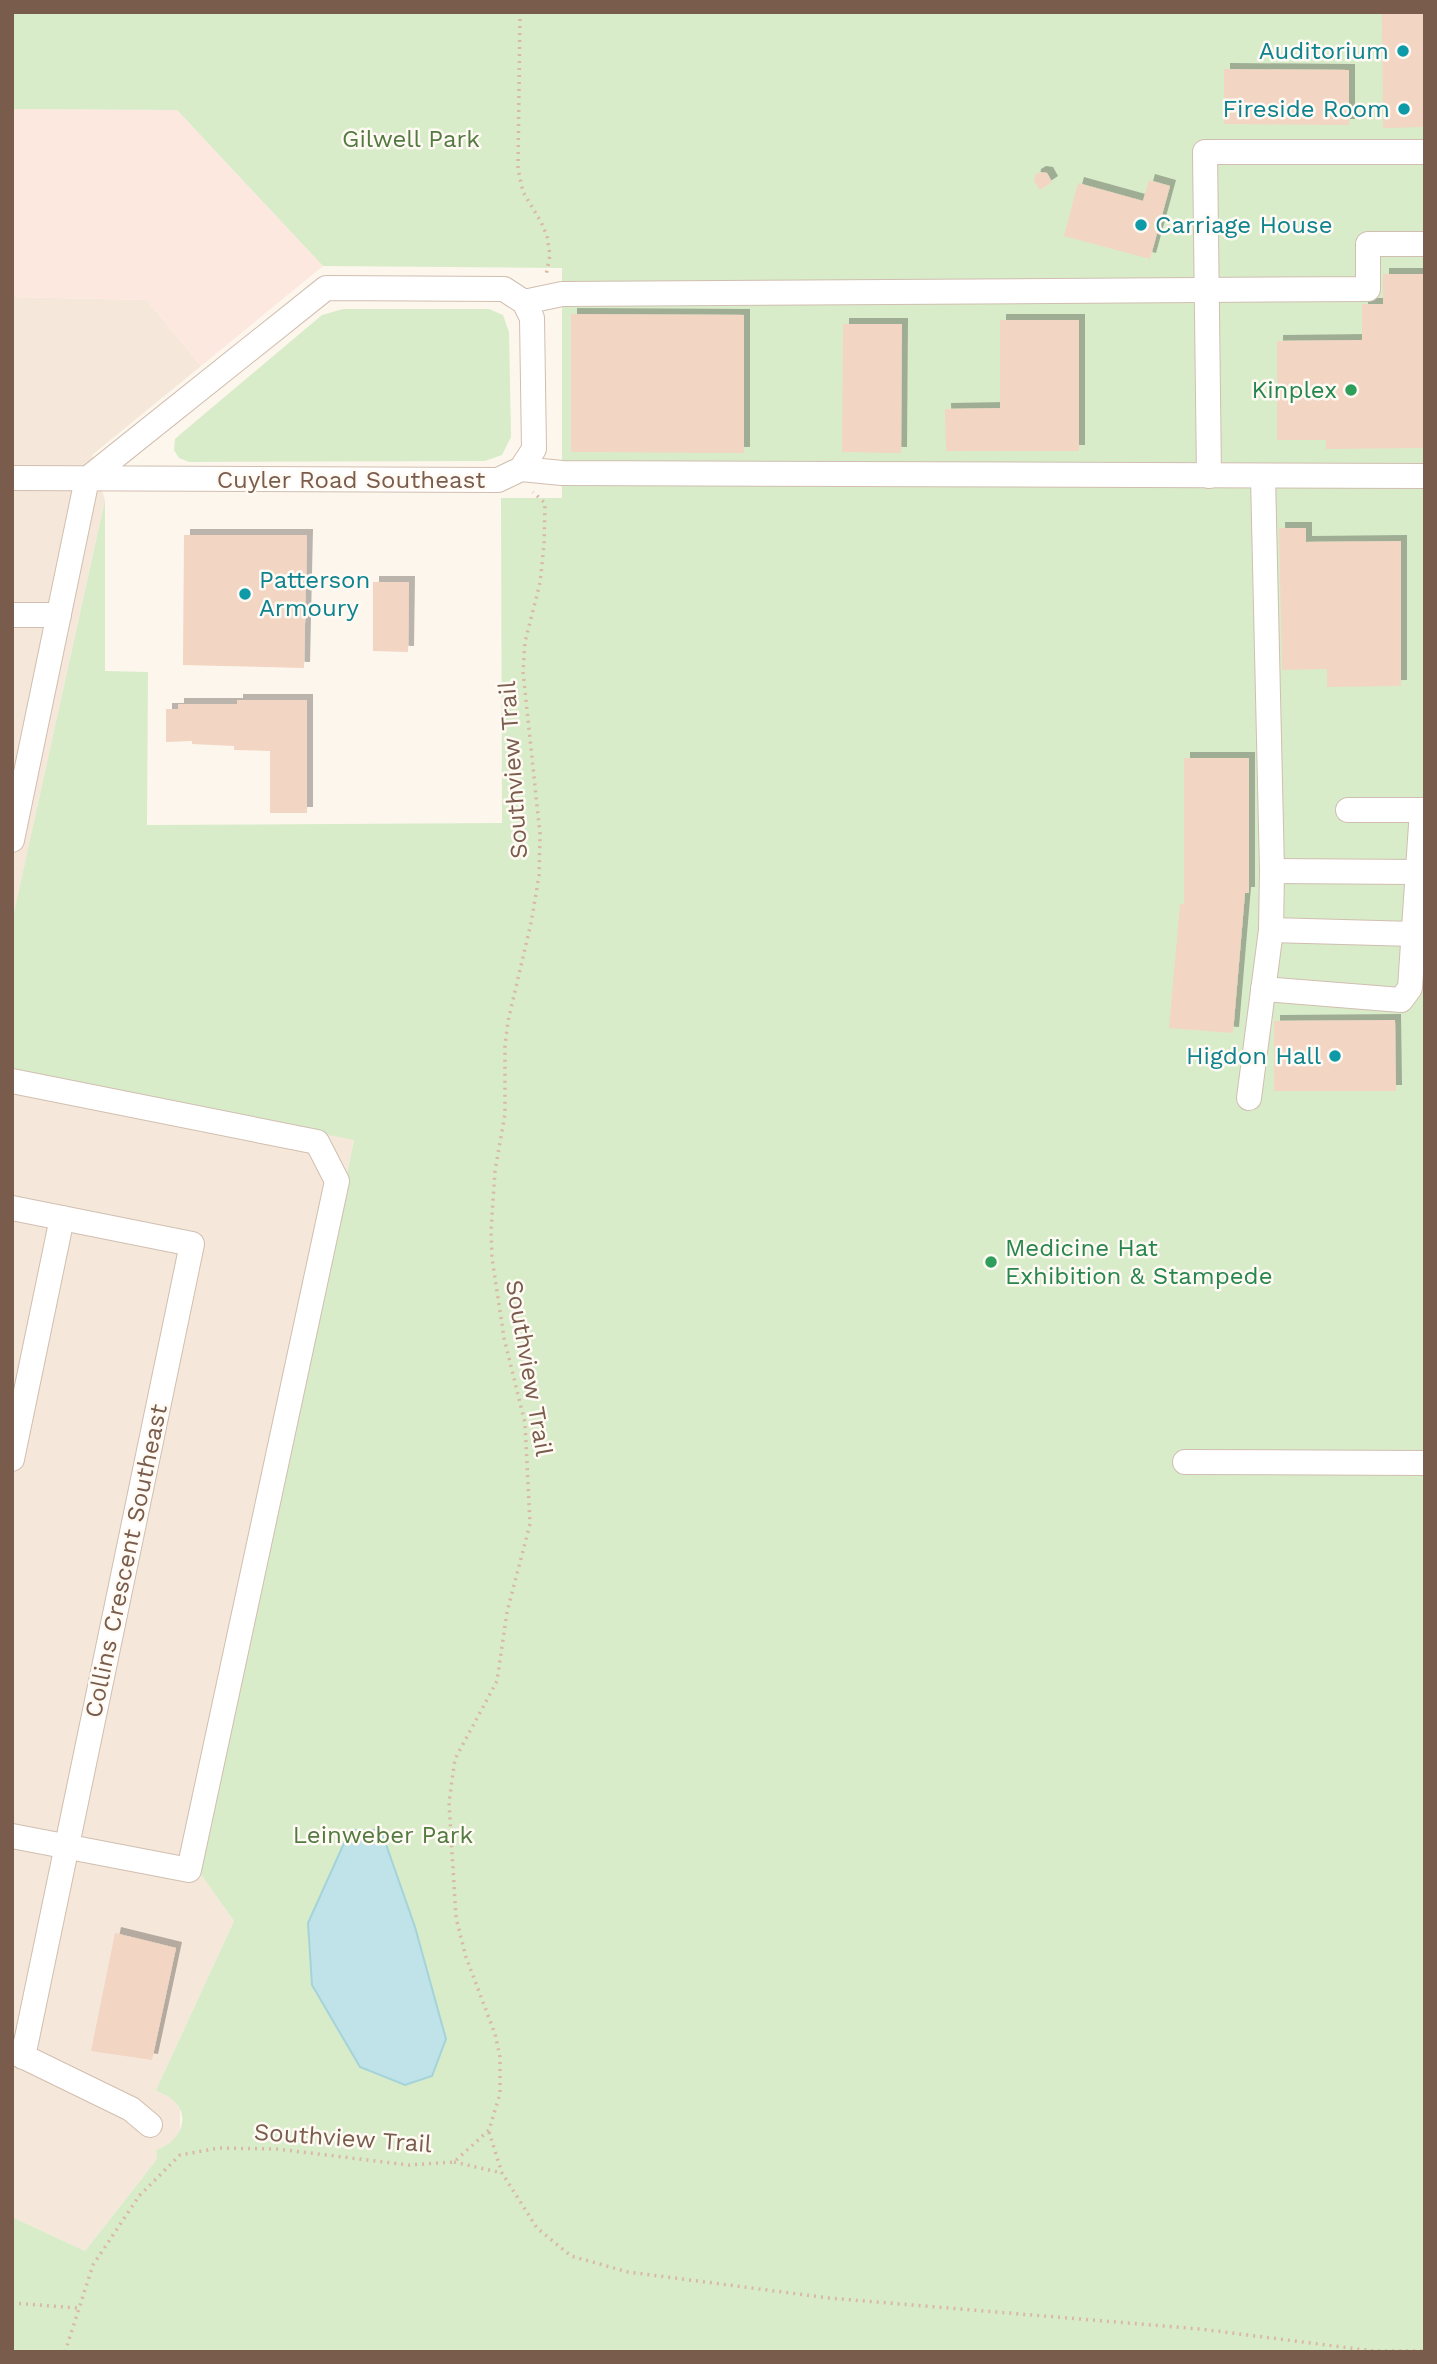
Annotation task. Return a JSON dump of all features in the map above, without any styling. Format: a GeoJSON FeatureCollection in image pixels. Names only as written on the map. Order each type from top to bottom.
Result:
{"type":"FeatureCollection","features":[{"type":"Feature","properties":{"kind":"street"},"geometry":{"type":"LineString","coordinates":[[1209,476],[1205,152],[1425,152]]}},
{"type":"Feature","properties":{"kind":"street"},"geometry":{"type":"LineString","coordinates":[[12,840],[23,738],[59,615],[87,479],[326,288],[504,289],[524,302],[562,294],[1368,289],[1368,244],[1425,244]]}},
{"type":"Feature","properties":{"kind":"street","name":"Cuyler Road Southeast"},"geometry":{"type":"LineString","coordinates":[[12,478],[498,481],[521,469],[534,449],[531,318],[524,302]]}},
{"type":"Feature","properties":{"kind":"street"},"geometry":{"type":"LineString","coordinates":[[521,469],[562,473],[1425,475]]}},
{"type":"Feature","properties":{"kind":"street"},"geometry":{"type":"LineString","coordinates":[[1249,1098],[1270,930],[1272,872],[1263,476]]}},
{"type":"Feature","properties":{"kind":"street"},"geometry":{"type":"LineString","coordinates":[[12,615],[59,615]]}},
{"type":"Feature","properties":{"kind":"street"},"geometry":{"type":"LineString","coordinates":[[1263,989],[1401,1000],[1410,988],[1423,810],[1348,810]]}},
{"type":"Feature","properties":{"kind":"street"},"geometry":{"type":"LineString","coordinates":[[1272,872],[1418,872]]}},
{"type":"Feature","properties":{"kind":"street"},"geometry":{"type":"LineString","coordinates":[[1270,930],[1414,934]]}},
{"type":"Feature","properties":{"kind":"street"},"geometry":{"type":"LineString","coordinates":[[12,1081],[317,1142],[337,1181],[189,1870],[12,1836]]}},
{"type":"Feature","properties":{"kind":"street","name":"Collins Crescent Southeast"},"geometry":{"type":"LineString","coordinates":[[12,1208],[192,1244],[67,1847],[18,2054]]}},
{"type":"Feature","properties":{"kind":"street"},"geometry":{"type":"LineString","coordinates":[[12,1459],[62,1218]]}},
{"type":"Feature","properties":{"kind":"street"},"geometry":{"type":"LineString","coordinates":[[1185,1462],[1425,1463]]}},
{"type":"Feature","properties":{"kind":"street"},"geometry":{"type":"LineString","coordinates":[[18,2054],[131,2109],[150,2125]]}},
{"type":"Feature","properties":{"kind":"path"},"geometry":{"type":"LineString","coordinates":[[520,12],[517,169],[523,192],[541,222],[550,246],[541,293],[524,302]]}},
{"type":"Feature","properties":{"kind":"path","name":"Southview Trail"},"geometry":{"type":"LineString","coordinates":[[65,2352],[93,2265],[139,2196],[180,2155],[219,2148],[277,2149],[409,2165],[454,2162],[489,2130],[500,2094],[500,2057],[495,2034],[466,1957],[456,1918],[449,1802],[455,1759],[497,1681],[507,1612],[530,1524],[525,1423],[504,1338],[492,1258],[491,1231],[495,1171],[505,1114],[505,1045],[531,923],[538,876],[540,834],[523,673],[525,642],[540,583],[545,503],[529,489],[521,469]]}},
{"type":"Feature","properties":{"kind":"path"},"geometry":{"type":"LineString","coordinates":[[489,2130],[502,2173],[537,2228],[571,2256],[628,2273],[829,2298],[1200,2329],[1374,2351],[1425,2351]]}},
{"type":"Feature","properties":{"kind":"path"},"geometry":{"type":"LineString","coordinates":[[454,2162],[502,2173]]}},
{"type":"Feature","properties":{"kind":"path"},"geometry":{"type":"LineString","coordinates":[[12,2303],[78,2308]]}},
{"type":"Feature","properties":{"kind":"shaded area"},"geometry":{"type":"Polygon","coordinates":[[[12,109],[177,110],[323,266],[201,366],[147,300],[12,297],[12,109]]]}},
{"type":"Feature","properties":{"kind":"shaded area"},"geometry":{"type":"Polygon","coordinates":[[[12,297],[147,300],[201,366],[92,455],[105,500],[12,921],[12,297]]]}},
{"type":"Feature","properties":{"kind":"shaded area"},"geometry":{"type":"Polygon","coordinates":[[[12,1073],[354,1139],[200,1873],[234,1921],[156,2090],[173,2099],[180,2109],[180,2129],[168,2147],[156,2150],[157,2159],[85,2251],[12,2217],[12,1073]]]}},
{"type":"Feature","properties":{"kind":"green space","name":"Medicine Hat Exhibition & Stampede"},"geometry":{"type":"Polygon","coordinates":[[[12,12],[1425,12],[1425,2352],[12,2352],[12,2217],[85,2251],[157,2159],[156,2150],[176,2137],[182,2124],[180,2109],[175,2102],[156,2090],[234,1921],[200,1873],[354,1140],[12,1073],[12,921],[105,500],[105,671],[148,672],[147,825],[502,823],[501,498],[562,498],[562,268],[323,266],[177,110],[12,109],[12,12]]]}},
{"type":"Feature","properties":{"kind":"green space"},"geometry":{"type":"Polygon","coordinates":[[[343,309],[489,309],[503,315],[509,332],[511,437],[502,455],[485,461],[189,462],[179,458],[174,450],[175,439],[322,315],[343,309]]]}},
{"type":"Feature","properties":{"kind":"water"},"geometry":{"type":"Polygon","coordinates":[[[350,1830],[381,1830],[415,1927],[446,2039],[432,2076],[405,2085],[360,2067],[312,1985],[308,1923],[350,1830]]]}},
{"type":"Feature","properties":{"kind":"building","name":"Auditorium"},"geometry":{"type":"Polygon","coordinates":[[[1382,12],[1425,12],[1425,127],[1383,128],[1382,12]]]}},
{"type":"Feature","properties":{"kind":"building"},"geometry":{"type":"Polygon","coordinates":[[[1224,69],[1349,70],[1349,125],[1224,124],[1224,69]]]}},
{"type":"Feature","properties":{"kind":"building"},"geometry":{"type":"Polygon","coordinates":[[[1040,172],[1047,173],[1052,182],[1040,190],[1034,181],[1035,175],[1040,172]]]}},
{"type":"Feature","properties":{"kind":"building"},"geometry":{"type":"Polygon","coordinates":[[[1149,180],[1170,186],[1150,259],[1064,236],[1078,183],[1143,201],[1149,180]]]}},
{"type":"Feature","properties":{"kind":"building","name":"Kinplex"},"geometry":{"type":"Polygon","coordinates":[[[1383,274],[1425,274],[1425,448],[1326,449],[1326,440],[1277,440],[1277,341],[1362,340],[1362,304],[1383,304],[1383,274]]]}},
{"type":"Feature","properties":{"kind":"building"},"geometry":{"type":"Polygon","coordinates":[[[571,314],[744,315],[744,453],[571,452],[571,314]]]}},
{"type":"Feature","properties":{"kind":"building"},"geometry":{"type":"Polygon","coordinates":[[[1000,320],[1079,320],[1079,451],[946,451],[945,409],[1000,408],[1000,320]]]}},
{"type":"Feature","properties":{"kind":"building"},"geometry":{"type":"Polygon","coordinates":[[[843,324],[902,324],[901,453],[842,452],[843,324]]]}},
{"type":"Feature","properties":{"kind":"building"},"geometry":{"type":"Polygon","coordinates":[[[1279,528],[1306,528],[1306,542],[1401,541],[1401,686],[1327,687],[1327,669],[1282,670],[1279,528]]]}},
{"type":"Feature","properties":{"kind":"building","name":"Patterson Armoury"},"geometry":{"type":"Polygon","coordinates":[[[184,535],[307,535],[304,668],[183,665],[184,535]]]}},
{"type":"Feature","properties":{"kind":"building"},"geometry":{"type":"Polygon","coordinates":[[[373,582],[409,582],[408,652],[373,651],[373,582]]]}},
{"type":"Feature","properties":{"kind":"building"},"geometry":{"type":"Polygon","coordinates":[[[237,700],[307,700],[307,813],[270,813],[270,751],[234,750],[234,746],[192,744],[192,741],[166,742],[166,709],[178,709],[178,704],[237,704],[237,700]]]}},
{"type":"Feature","properties":{"kind":"building"},"geometry":{"type":"Polygon","coordinates":[[[1184,758],[1249,758],[1249,893],[1245,893],[1233,1033],[1169,1028],[1180,904],[1184,904],[1184,758]]]}},
{"type":"Feature","properties":{"kind":"building","name":"Higdon Hall"},"geometry":{"type":"Polygon","coordinates":[[[1395,1020],[1396,1091],[1274,1091],[1274,1021],[1395,1020]]]}},
{"type":"Feature","properties":{"kind":"building"},"geometry":{"type":"Polygon","coordinates":[[[115,1933],[176,1948],[152,2060],[91,2051],[115,1933]]]}},
{"type":"Feature","properties":{"kind":"place","name":"Auditorium"},"geometry":{"type":"Point","coordinates":[1403,51]}},
{"type":"Feature","properties":{"kind":"place","name":"Fireside Room"},"geometry":{"type":"Point","coordinates":[1404,109]}},
{"type":"Feature","properties":{"kind":"place","name":"Carriage House"},"geometry":{"type":"Point","coordinates":[1141,225]}},
{"type":"Feature","properties":{"kind":"place","name":"Kinplex"},"geometry":{"type":"Point","coordinates":[1351,390]}},
{"type":"Feature","properties":{"kind":"place","name":"Patterson Armoury"},"geometry":{"type":"Point","coordinates":[245,594]}},
{"type":"Feature","properties":{"kind":"place","name":"Higdon Hall"},"geometry":{"type":"Point","coordinates":[1335,1056]}},
{"type":"Feature","properties":{"kind":"place","name":"Medicine Hat Exhibition & Stampede"},"geometry":{"type":"Point","coordinates":[991,1262]}},
{"type":"Feature","properties":{"kind":"park label","name":"Gilwell Park"},"geometry":{"type":"Point","coordinates":[411,139]}},
{"type":"Feature","properties":{"kind":"park label","name":"Leinweber Park"},"geometry":{"type":"Point","coordinates":[383,1835]}}]}
